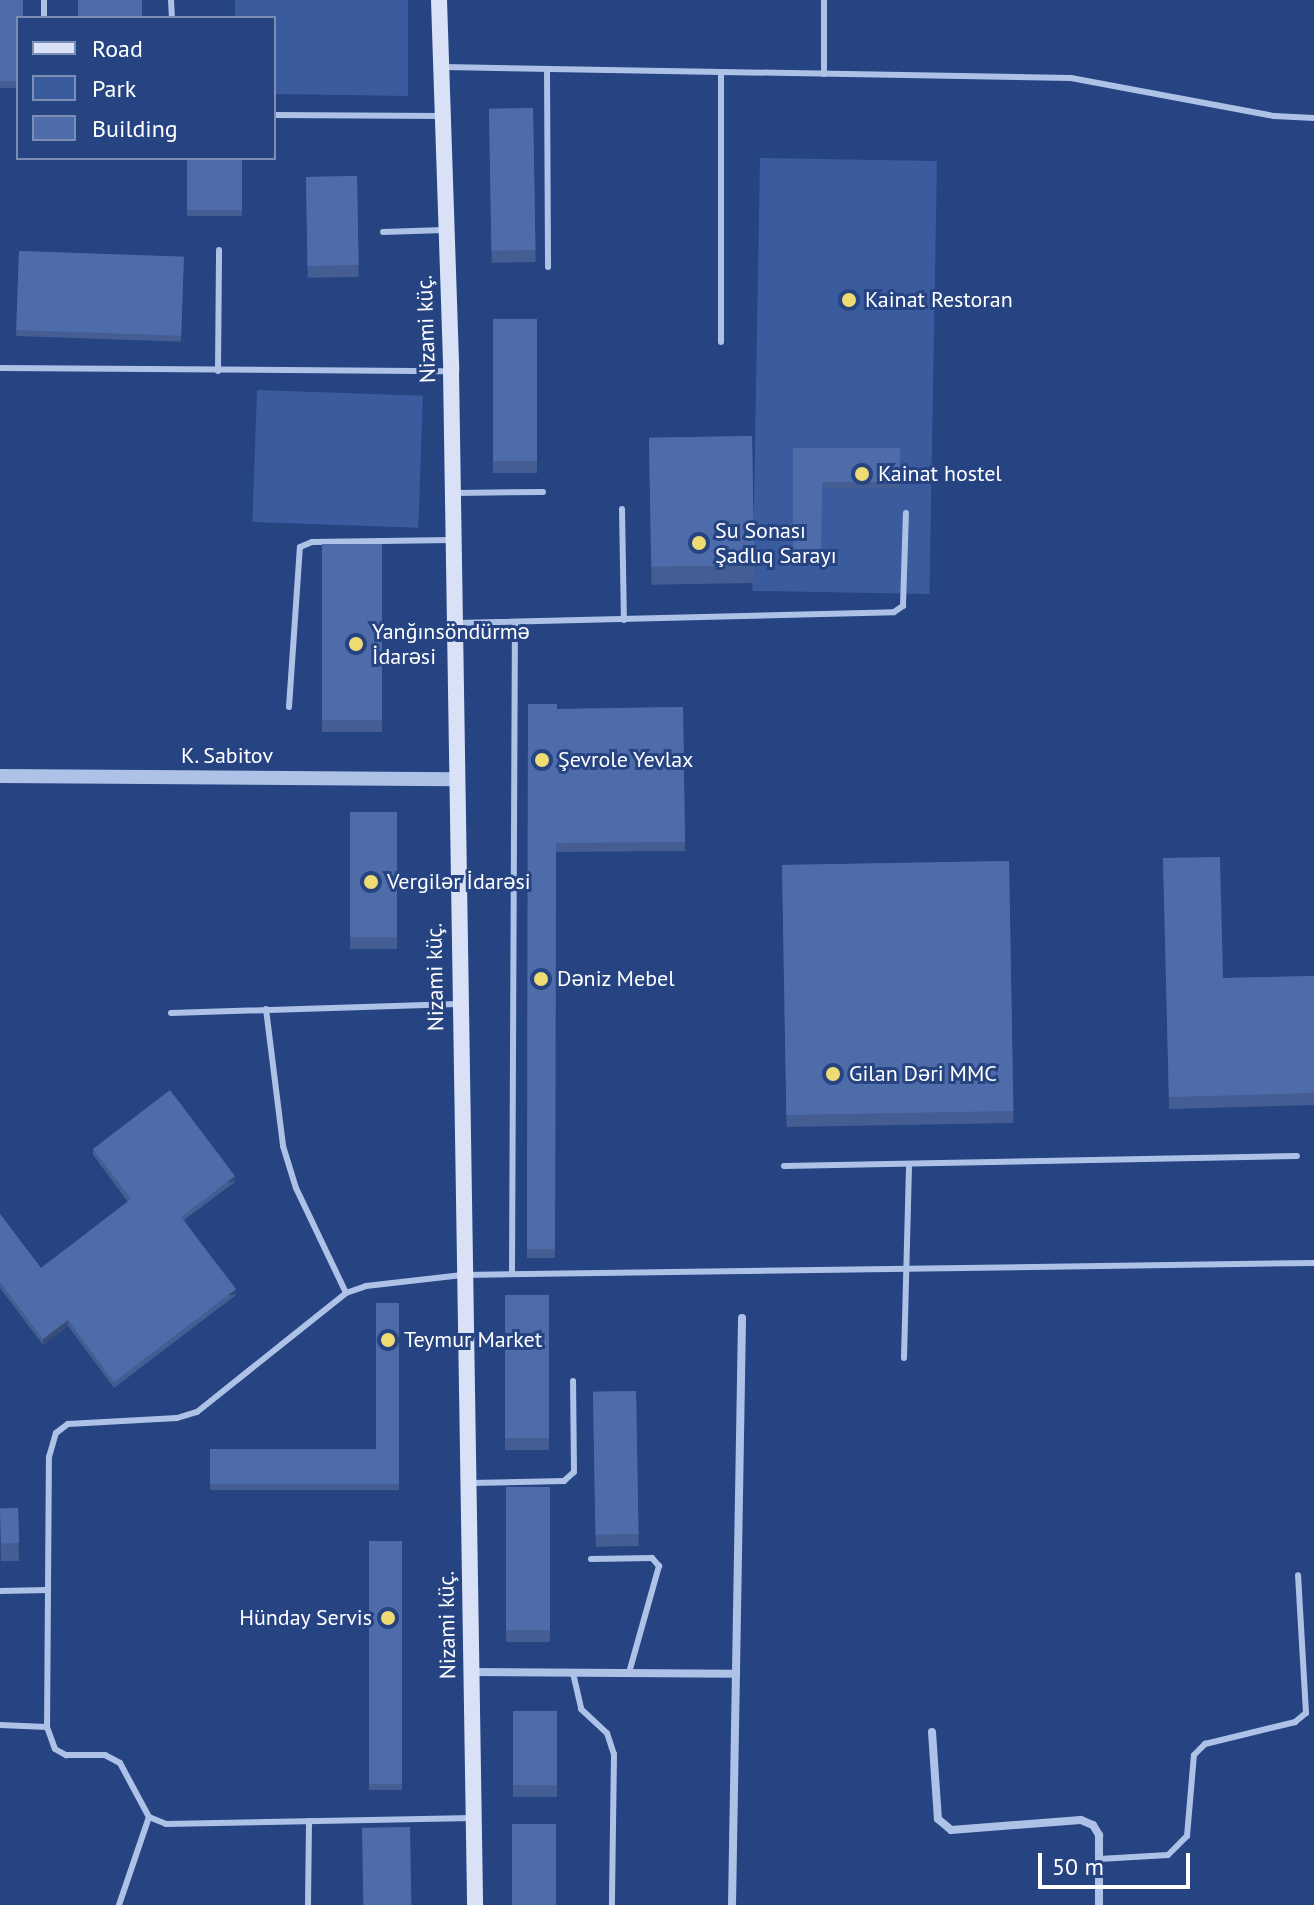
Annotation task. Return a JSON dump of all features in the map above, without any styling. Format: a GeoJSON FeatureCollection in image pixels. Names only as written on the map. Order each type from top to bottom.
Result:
{"type":"FeatureCollection","features":[{"type":"Feature","properties":{"kind":"main road","name":"Nizami küç."},"geometry":{"type":"LineString","coordinates":[[439,0],[444,230],[451,371],[453,779],[475,1905]]}},
{"type":"Feature","properties":{"kind":"street","name":"K. Sabitov"},"geometry":{"type":"LineString","coordinates":[[0,776],[453,779]]}},
{"type":"Feature","properties":{"kind":"street"},"geometry":{"type":"LineString","coordinates":[[732,1905],[742,1318]]}},
{"type":"Feature","properties":{"kind":"street"},"geometry":{"type":"LineString","coordinates":[[470,1672],[736,1674]]}},
{"type":"Feature","properties":{"kind":"street"},"geometry":{"type":"LineString","coordinates":[[932,1732],[938,1819],[951,1830],[1081,1820],[1093,1825],[1099,1835],[1099,1905]]}},
{"type":"Feature","properties":{"kind":"lane"},"geometry":{"type":"LineString","coordinates":[[824,0],[824,74]]}},
{"type":"Feature","properties":{"kind":"lane"},"geometry":{"type":"LineString","coordinates":[[440,67],[1071,78],[1314,118]]}},
{"type":"Feature","properties":{"kind":"lane"},"geometry":{"type":"LineString","coordinates":[[547,69],[548,267]]}},
{"type":"Feature","properties":{"kind":"lane"},"geometry":{"type":"LineString","coordinates":[[721,72],[721,342]]}},
{"type":"Feature","properties":{"kind":"lane"},"geometry":{"type":"LineString","coordinates":[[276,115],[442,116]]}},
{"type":"Feature","properties":{"kind":"lane"},"geometry":{"type":"LineString","coordinates":[[383,232],[444,230]]}},
{"type":"Feature","properties":{"kind":"lane"},"geometry":{"type":"LineString","coordinates":[[218,371],[219,250]]}},
{"type":"Feature","properties":{"kind":"lane"},"geometry":{"type":"LineString","coordinates":[[0,368],[451,371]]}},
{"type":"Feature","properties":{"kind":"lane"},"geometry":{"type":"LineString","coordinates":[[451,493],[543,492]]}},
{"type":"Feature","properties":{"kind":"lane"},"geometry":{"type":"LineString","coordinates":[[622,509],[624,620]]}},
{"type":"Feature","properties":{"kind":"lane"},"geometry":{"type":"LineString","coordinates":[[452,623],[894,612],[903,606],[906,513]]}},
{"type":"Feature","properties":{"kind":"lane"},"geometry":{"type":"LineString","coordinates":[[289,707],[300,547],[312,542],[452,540]]}},
{"type":"Feature","properties":{"kind":"lane"},"geometry":{"type":"LineString","coordinates":[[512,1274],[515,622]]}},
{"type":"Feature","properties":{"kind":"lane"},"geometry":{"type":"LineString","coordinates":[[171,1013],[457,1004]]}},
{"type":"Feature","properties":{"kind":"lane"},"geometry":{"type":"LineString","coordinates":[[266,1009],[283,1146],[296,1188],[346,1293]]}},
{"type":"Feature","properties":{"kind":"lane"},"geometry":{"type":"LineString","coordinates":[[784,1166],[1297,1156]]}},
{"type":"Feature","properties":{"kind":"lane"},"geometry":{"type":"LineString","coordinates":[[904,1358],[909,1165]]}},
{"type":"Feature","properties":{"kind":"lane"},"geometry":{"type":"LineString","coordinates":[[473,1818],[166,1824],[149,1817],[120,1763],[105,1755],[66,1755],[55,1749],[47,1727],[49,1457],[56,1433],[68,1424],[177,1418],[197,1412],[346,1293],[462,1275],[1314,1263]]}},
{"type":"Feature","properties":{"kind":"lane"},"geometry":{"type":"LineString","coordinates":[[466,1483],[564,1481],[574,1472],[573,1381]]}},
{"type":"Feature","properties":{"kind":"lane"},"geometry":{"type":"LineString","coordinates":[[591,1559],[652,1558],[659,1566],[629,1673]]}},
{"type":"Feature","properties":{"kind":"lane"},"geometry":{"type":"LineString","coordinates":[[1099,1859],[1168,1855],[1187,1836],[1194,1755],[1205,1744],[1295,1722],[1306,1713],[1298,1575]]}},
{"type":"Feature","properties":{"kind":"lane"},"geometry":{"type":"LineString","coordinates":[[0,1591],[48,1590]]}},
{"type":"Feature","properties":{"kind":"lane"},"geometry":{"type":"LineString","coordinates":[[573,1673],[581,1709],[607,1733],[614,1754],[612,1905]]}},
{"type":"Feature","properties":{"kind":"lane"},"geometry":{"type":"LineString","coordinates":[[0,1725],[47,1727]]}},
{"type":"Feature","properties":{"kind":"lane"},"geometry":{"type":"LineString","coordinates":[[119,1905],[149,1817]]}},
{"type":"Feature","properties":{"kind":"lane"},"geometry":{"type":"LineString","coordinates":[[308,1905],[309,1821]]}},
{"type":"Feature","properties":{"kind":"green space"},"geometry":{"type":"Polygon","coordinates":[[[235,0],[408,0],[408,96],[276,94],[276,16],[235,16],[235,0]]]}},
{"type":"Feature","properties":{"kind":"green space","name":"Kainat Restoran"},"geometry":{"type":"Polygon","coordinates":[[[760,158],[937,161],[929,594],[752,591],[760,158]]]}},
{"type":"Feature","properties":{"kind":"green space"},"geometry":{"type":"Polygon","coordinates":[[[257,390],[423,396],[418,528],[252,522],[257,390]]]}},
{"type":"Feature","properties":{"kind":"building"},"geometry":{"type":"Polygon","coordinates":[[[0,0],[23,0],[23,16],[16,16],[16,81],[0,81],[0,0]]]}},
{"type":"Feature","properties":{"kind":"building"},"geometry":{"type":"Polygon","coordinates":[[[78,0],[142,0],[142,16],[78,16],[78,0]]]}},
{"type":"Feature","properties":{"kind":"building"},"geometry":{"type":"Polygon","coordinates":[[[533,108],[535,250],[491,251],[489,109],[533,108]]]}},
{"type":"Feature","properties":{"kind":"building"},"geometry":{"type":"Polygon","coordinates":[[[187,160],[242,160],[242,210],[187,210],[187,160]]]}},
{"type":"Feature","properties":{"kind":"building"},"geometry":{"type":"Polygon","coordinates":[[[357,176],[359,265],[308,266],[306,177],[357,176]]]}},
{"type":"Feature","properties":{"kind":"building"},"geometry":{"type":"Polygon","coordinates":[[[19,251],[184,257],[181,336],[16,330],[19,251]]]}},
{"type":"Feature","properties":{"kind":"building"},"geometry":{"type":"Polygon","coordinates":[[[493,319],[537,319],[537,461],[493,461],[493,319]]]}},
{"type":"Feature","properties":{"kind":"building"},"geometry":{"type":"Polygon","coordinates":[[[752,436],[754,565],[651,567],[649,438],[752,436]]]}},
{"type":"Feature","properties":{"kind":"building"},"geometry":{"type":"Polygon","coordinates":[[[793,448],[900,448],[899,482],[822,482],[821,559],[793,559],[793,448]]]}},
{"type":"Feature","properties":{"kind":"building"},"geometry":{"type":"Polygon","coordinates":[[[322,544],[382,544],[382,720],[322,720],[322,544]]]}},
{"type":"Feature","properties":{"kind":"building"},"geometry":{"type":"Polygon","coordinates":[[[528,704],[557,704],[557,709],[683,707],[685,842],[556,843],[555,1249],[527,1249],[528,704]]]}},
{"type":"Feature","properties":{"kind":"building"},"geometry":{"type":"Polygon","coordinates":[[[350,812],[397,812],[397,937],[350,937],[350,812]]]}},
{"type":"Feature","properties":{"kind":"building"},"geometry":{"type":"Polygon","coordinates":[[[1220,857],[1223,978],[1314,976],[1314,1093],[1169,1097],[1163,858],[1220,857]]]}},
{"type":"Feature","properties":{"kind":"building"},"geometry":{"type":"Polygon","coordinates":[[[1009,861],[1013,1111],[786,1115],[782,865],[1009,861]]]}},
{"type":"Feature","properties":{"kind":"building"},"geometry":{"type":"Polygon","coordinates":[[[170,1090],[235,1176],[181,1217],[236,1289],[114,1382],[68,1320],[43,1339],[0,1282],[0,1214],[41,1268],[131,1199],[93,1149],[170,1090]]]}},
{"type":"Feature","properties":{"kind":"building"},"geometry":{"type":"Polygon","coordinates":[[[505,1295],[549,1295],[549,1438],[505,1438],[505,1295]]]}},
{"type":"Feature","properties":{"kind":"building"},"geometry":{"type":"Polygon","coordinates":[[[376,1303],[399,1303],[399,1484],[210,1484],[210,1449],[376,1449],[376,1303]]]}},
{"type":"Feature","properties":{"kind":"building"},"geometry":{"type":"Polygon","coordinates":[[[636,1391],[638,1534],[596,1535],[593,1392],[636,1391]]]}},
{"type":"Feature","properties":{"kind":"building"},"geometry":{"type":"Polygon","coordinates":[[[506,1487],[550,1487],[550,1630],[506,1630],[506,1487]]]}},
{"type":"Feature","properties":{"kind":"building"},"geometry":{"type":"Polygon","coordinates":[[[18,1508],[19,1543],[1,1544],[0,1509],[18,1508]]]}},
{"type":"Feature","properties":{"kind":"building"},"geometry":{"type":"Polygon","coordinates":[[[369,1541],[402,1541],[402,1784],[369,1784],[369,1541]]]}},
{"type":"Feature","properties":{"kind":"building"},"geometry":{"type":"Polygon","coordinates":[[[513,1711],[557,1711],[557,1785],[513,1785],[513,1711]]]}},
{"type":"Feature","properties":{"kind":"building"},"geometry":{"type":"Polygon","coordinates":[[[512,1824],[556,1824],[556,1905],[512,1905],[512,1824]]]}},
{"type":"Feature","properties":{"kind":"building"},"geometry":{"type":"Polygon","coordinates":[[[410,1827],[411,1905],[363,1905],[362,1828],[410,1827]]]}},
{"type":"Feature","properties":{"kind":"place","name":"Kainat Restoran"},"geometry":{"type":"Point","coordinates":[849,300]}},
{"type":"Feature","properties":{"kind":"place","name":"Kainat hostel"},"geometry":{"type":"Point","coordinates":[862,474]}},
{"type":"Feature","properties":{"kind":"place","name":"Su Sonası Şadlıq Sarayı"},"geometry":{"type":"Point","coordinates":[699,543]}},
{"type":"Feature","properties":{"kind":"place","name":"Yanğınsöndürmə İdarəsi"},"geometry":{"type":"Point","coordinates":[356,644]}},
{"type":"Feature","properties":{"kind":"place","name":"Şevrole Yevlax"},"geometry":{"type":"Point","coordinates":[542,760]}},
{"type":"Feature","properties":{"kind":"place","name":"Vergilər İdarəsi"},"geometry":{"type":"Point","coordinates":[371,882]}},
{"type":"Feature","properties":{"kind":"place","name":"Dəniz Mebel"},"geometry":{"type":"Point","coordinates":[541,979]}},
{"type":"Feature","properties":{"kind":"place","name":"Gilan Dəri MMC"},"geometry":{"type":"Point","coordinates":[833,1074]}},
{"type":"Feature","properties":{"kind":"place","name":"Teymur Market"},"geometry":{"type":"Point","coordinates":[388,1340]}},
{"type":"Feature","properties":{"kind":"place","name":"Hünday Servis"},"geometry":{"type":"Point","coordinates":[388,1618]}}]}
